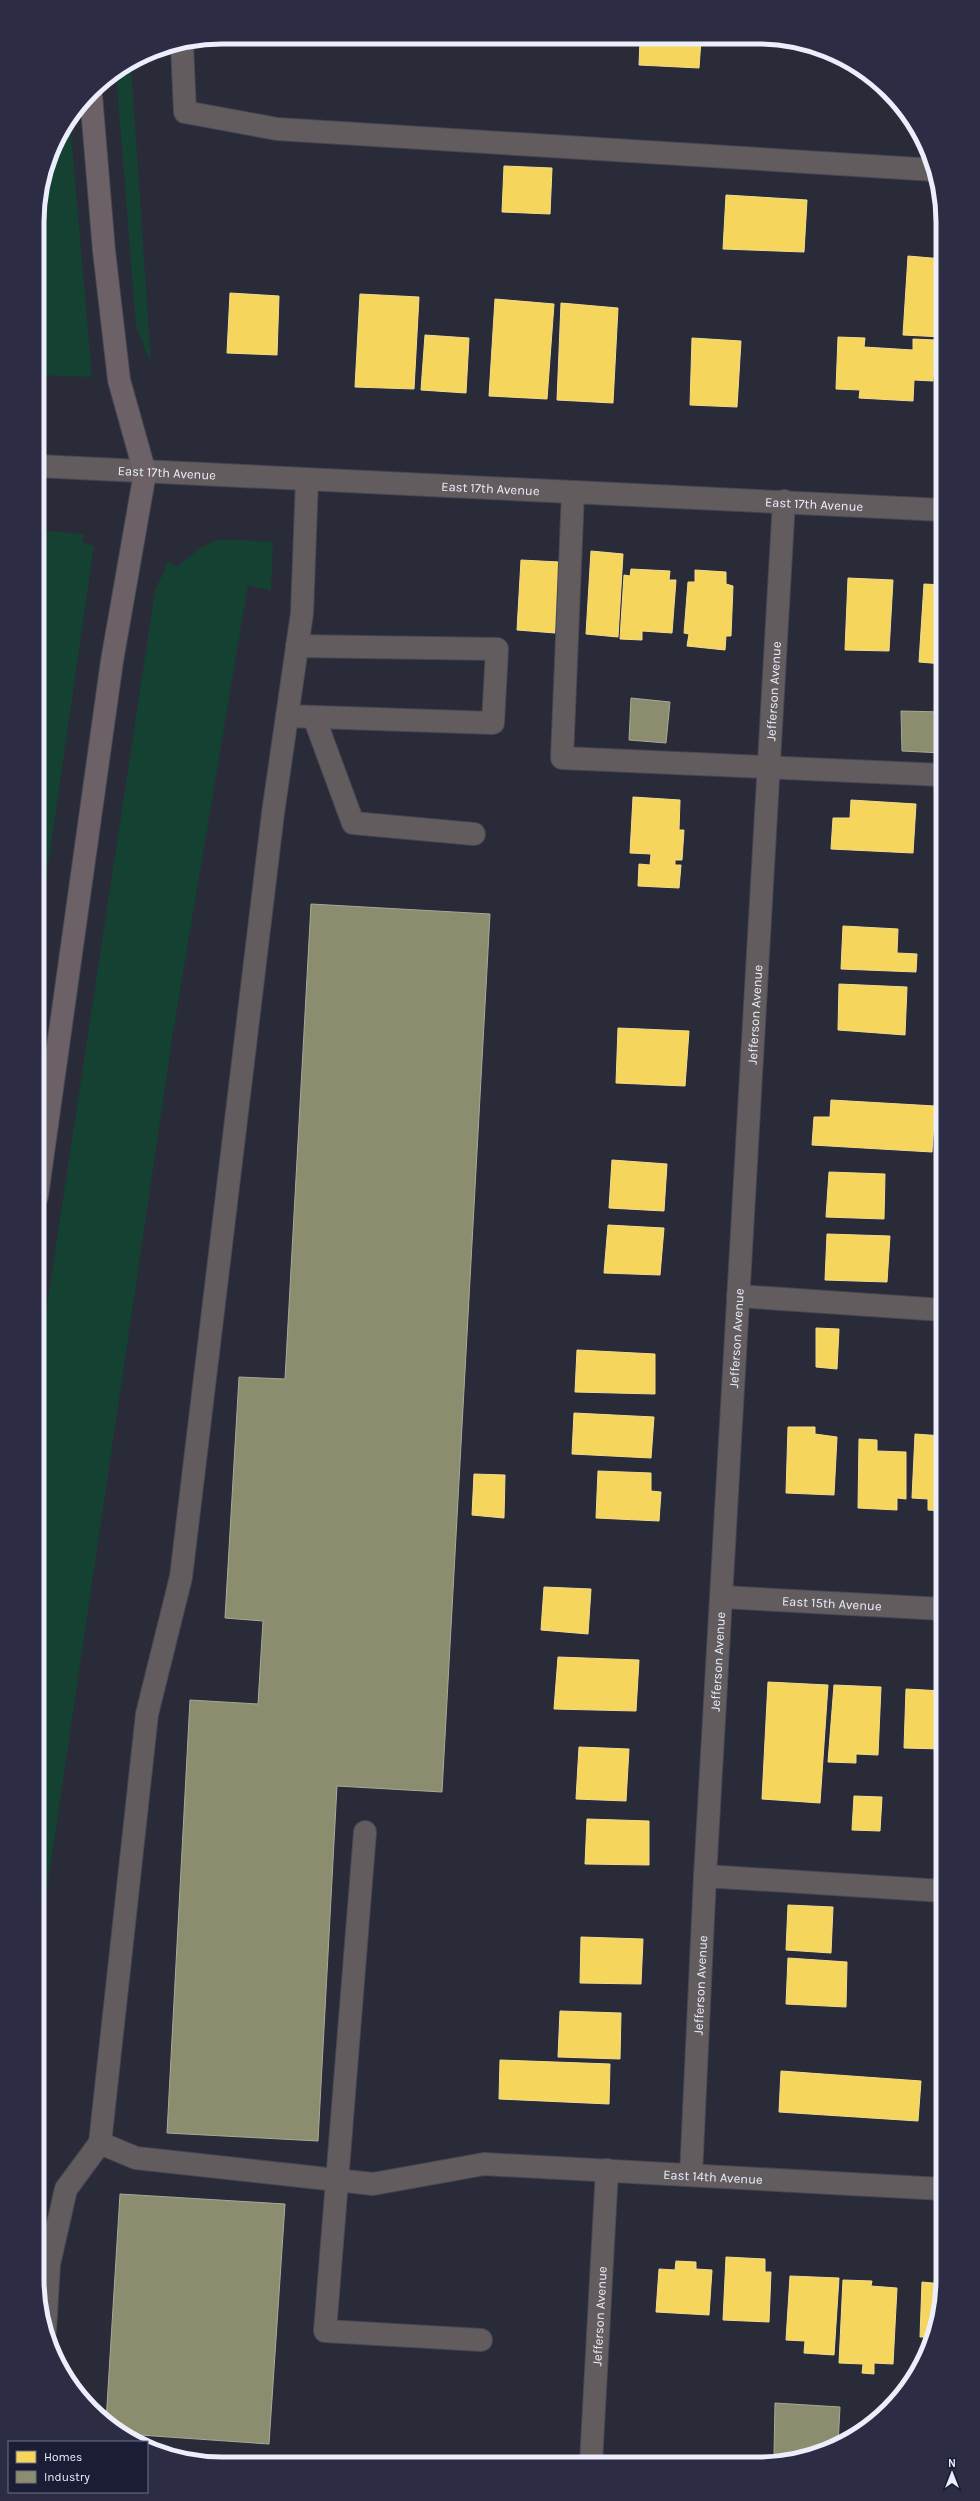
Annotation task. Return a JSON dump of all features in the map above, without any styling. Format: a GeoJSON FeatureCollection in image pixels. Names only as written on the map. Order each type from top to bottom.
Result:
{"type":"FeatureCollection","features":[{"type":"Feature","properties":{"kind":"highway"},"geometry":{"type":"LineString","coordinates":[[44,1146],[112,661],[145,473],[120,380],[104,251],[92,101]]}},
{"type":"Feature","properties":{"kind":"street"},"geometry":{"type":"LineString","coordinates":[[182,48],[185,112],[277,129],[928,170]]}},
{"type":"Feature","properties":{"kind":"street","name":"East 17th Avenue"},"geometry":{"type":"LineString","coordinates":[[44,466],[145,473],[784,501],[936,510]]}},
{"type":"Feature","properties":{"kind":"street"},"geometry":{"type":"LineString","coordinates":[[46,2307],[49,2264],[66,2189],[100,2142],[147,1714],[181,1577],[272,821],[302,613],[307,480]]}},
{"type":"Feature","properties":{"kind":"street"},"geometry":{"type":"LineString","coordinates":[[573,492],[562,758],[936,775]]}},
{"type":"Feature","properties":{"kind":"street","name":"Jefferson Avenue"},"geometry":{"type":"LineString","coordinates":[[691,2176],[738,1296],[784,501]]}},
{"type":"Feature","properties":{"kind":"street"},"geometry":{"type":"LineString","coordinates":[[287,716],[493,723],[497,649],[297,646]]}},
{"type":"Feature","properties":{"kind":"street"},"geometry":{"type":"LineString","coordinates":[[314,717],[353,823],[474,834]]}},
{"type":"Feature","properties":{"kind":"street"},"geometry":{"type":"LineString","coordinates":[[738,1296],[936,1310]]}},
{"type":"Feature","properties":{"kind":"street","name":"East 15th Avenue"},"geometry":{"type":"LineString","coordinates":[[722,1597],[936,1609]]}},
{"type":"Feature","properties":{"kind":"street"},"geometry":{"type":"LineString","coordinates":[[365,1832],[325,2331],[481,2340]]}},
{"type":"Feature","properties":{"kind":"street"},"geometry":{"type":"LineString","coordinates":[[706,1876],[936,1891]]}},
{"type":"Feature","properties":{"kind":"street","name":"East 14th Avenue"},"geometry":{"type":"LineString","coordinates":[[100,2142],[136,2158],[373,2184],[484,2164],[936,2189]]}},
{"type":"Feature","properties":{"kind":"street","name":"Jefferson Avenue"},"geometry":{"type":"LineString","coordinates":[[591,2457],[607,2170]]}},
{"type":"Feature","properties":{"kind":"green space"},"geometry":{"type":"Polygon","coordinates":[[[131,69],[151,364],[136,326],[116,79],[131,69]]]}},
{"type":"Feature","properties":{"kind":"green space"},"geometry":{"type":"Polygon","coordinates":[[[71,129],[92,377],[44,375],[44,211],[47,188],[53,165],[62,143],[71,129]]]}},
{"type":"Feature","properties":{"kind":"green space"},"geometry":{"type":"Polygon","coordinates":[[[44,531],[84,534],[82,542],[94,546],[44,893],[44,531]]]}},
{"type":"Feature","properties":{"kind":"green space"},"geometry":{"type":"Polygon","coordinates":[[[219,539],[273,542],[271,591],[248,585],[173,1033],[44,1909],[44,1325],[155,591],[168,561],[176,567],[200,548],[219,539]]]}},
{"type":"Feature","properties":{"kind":"building: Homes"},"geometry":{"type":"Polygon","coordinates":[[[640,44],[701,44],[699,68],[639,65],[640,44]]]}},
{"type":"Feature","properties":{"kind":"building: Homes"},"geometry":{"type":"Polygon","coordinates":[[[504,166],[552,168],[550,214],[502,212],[504,166]]]}},
{"type":"Feature","properties":{"kind":"building: Homes"},"geometry":{"type":"Polygon","coordinates":[[[726,195],[807,200],[804,252],[723,249],[726,195]]]}},
{"type":"Feature","properties":{"kind":"building: Homes"},"geometry":{"type":"Polygon","coordinates":[[[908,256],[936,258],[936,337],[903,335],[908,256]]]}},
{"type":"Feature","properties":{"kind":"building: Homes"},"geometry":{"type":"Polygon","coordinates":[[[230,293],[279,296],[277,355],[227,353],[230,293]]]}},
{"type":"Feature","properties":{"kind":"building: Homes"},"geometry":{"type":"Polygon","coordinates":[[[360,294],[419,297],[414,389],[355,387],[360,294]]]}},
{"type":"Feature","properties":{"kind":"building: Homes"},"geometry":{"type":"Polygon","coordinates":[[[495,299],[554,304],[547,399],[489,396],[495,299]]]}},
{"type":"Feature","properties":{"kind":"building: Homes"},"geometry":{"type":"Polygon","coordinates":[[[561,303],[618,308],[613,403],[557,400],[561,303]]]}},
{"type":"Feature","properties":{"kind":"building: Homes"},"geometry":{"type":"Polygon","coordinates":[[[425,335],[469,338],[466,393],[421,390],[425,335]]]}},
{"type":"Feature","properties":{"kind":"building: Homes"},"geometry":{"type":"Polygon","coordinates":[[[838,337],[865,338],[864,347],[913,350],[913,339],[935,340],[933,381],[914,380],[913,401],[859,398],[860,390],[836,389],[838,337]]]}},
{"type":"Feature","properties":{"kind":"building: Homes"},"geometry":{"type":"Polygon","coordinates":[[[692,338],[741,341],[737,407],[690,405],[692,338]]]}},
{"type":"Feature","properties":{"kind":"building: Homes"},"geometry":{"type":"Polygon","coordinates":[[[591,551],[623,554],[618,637],[586,634],[591,551]]]}},
{"type":"Feature","properties":{"kind":"building: Homes"},"geometry":{"type":"Polygon","coordinates":[[[521,560],[559,562],[555,633],[517,630],[521,560]]]}},
{"type":"Feature","properties":{"kind":"building: Homes"},"geometry":{"type":"Polygon","coordinates":[[[631,569],[670,571],[669,580],[676,580],[672,633],[642,631],[642,640],[620,639],[624,575],[630,576],[631,569]]]}},
{"type":"Feature","properties":{"kind":"building: Homes"},"geometry":{"type":"Polygon","coordinates":[[[695,570],[726,572],[726,584],[733,586],[731,636],[726,636],[725,650],[687,646],[689,634],[684,633],[688,582],[695,582],[695,570]]]}},
{"type":"Feature","properties":{"kind":"building: Homes"},"geometry":{"type":"Polygon","coordinates":[[[848,578],[893,580],[889,651],[845,650],[848,578]]]}},
{"type":"Feature","properties":{"kind":"building: Homes"},"geometry":{"type":"Polygon","coordinates":[[[924,584],[936,585],[936,663],[919,662],[924,584]]]}},
{"type":"Feature","properties":{"kind":"building: Homes"},"geometry":{"type":"Polygon","coordinates":[[[633,797],[680,800],[679,830],[684,830],[682,860],[675,860],[675,865],[681,865],[679,888],[638,886],[639,864],[650,865],[651,854],[630,853],[633,797]]]}},
{"type":"Feature","properties":{"kind":"building: Homes"},"geometry":{"type":"Polygon","coordinates":[[[851,800],[916,804],[913,853],[831,849],[833,818],[850,818],[851,800]]]}},
{"type":"Feature","properties":{"kind":"building: Homes"},"geometry":{"type":"Polygon","coordinates":[[[843,926],[898,929],[897,953],[917,954],[916,972],[841,969],[843,926]]]}},
{"type":"Feature","properties":{"kind":"building: Homes"},"geometry":{"type":"Polygon","coordinates":[[[839,984],[907,987],[905,1035],[838,1030],[839,984]]]}},
{"type":"Feature","properties":{"kind":"building: Homes"},"geometry":{"type":"Polygon","coordinates":[[[618,1028],[689,1031],[685,1086],[616,1083],[618,1028]]]}},
{"type":"Feature","properties":{"kind":"building: Homes"},"geometry":{"type":"Polygon","coordinates":[[[831,1100],[935,1106],[932,1152],[812,1145],[814,1117],[830,1117],[831,1100]]]}},
{"type":"Feature","properties":{"kind":"building: Homes"},"geometry":{"type":"Polygon","coordinates":[[[612,1160],[667,1164],[664,1211],[609,1208],[612,1160]]]}},
{"type":"Feature","properties":{"kind":"building: Homes"},"geometry":{"type":"Polygon","coordinates":[[[829,1172],[885,1174],[884,1219],[826,1217],[829,1172]]]}},
{"type":"Feature","properties":{"kind":"building: Homes"},"geometry":{"type":"Polygon","coordinates":[[[608,1225],[664,1228],[660,1275],[604,1273],[608,1225]]]}},
{"type":"Feature","properties":{"kind":"building: Homes"},"geometry":{"type":"Polygon","coordinates":[[[827,1234],[890,1236],[887,1282],[825,1280],[827,1234]]]}},
{"type":"Feature","properties":{"kind":"building: Homes"},"geometry":{"type":"Polygon","coordinates":[[[816,1328],[839,1329],[837,1369],[816,1367],[816,1328]]]}},
{"type":"Feature","properties":{"kind":"building: Homes"},"geometry":{"type":"Polygon","coordinates":[[[577,1350],[655,1354],[655,1394],[575,1392],[577,1350]]]}},
{"type":"Feature","properties":{"kind":"building: Homes"},"geometry":{"type":"Polygon","coordinates":[[[574,1413],[654,1417],[651,1458],[572,1454],[574,1413]]]}},
{"type":"Feature","properties":{"kind":"building: Homes"},"geometry":{"type":"Polygon","coordinates":[[[788,1427],[815,1427],[815,1434],[837,1437],[834,1495],[786,1493],[788,1427]]]}},
{"type":"Feature","properties":{"kind":"building: Homes"},"geometry":{"type":"Polygon","coordinates":[[[915,1434],[936,1436],[936,1511],[928,1510],[928,1499],[912,1498],[915,1434]]]}},
{"type":"Feature","properties":{"kind":"building: Homes"},"geometry":{"type":"Polygon","coordinates":[[[859,1439],[877,1440],[877,1451],[906,1452],[906,1499],[897,1498],[897,1510],[858,1508],[859,1439]]]}},
{"type":"Feature","properties":{"kind":"building: Homes"},"geometry":{"type":"Polygon","coordinates":[[[598,1471],[651,1473],[651,1491],[661,1492],[659,1521],[596,1518],[598,1471]]]}},
{"type":"Feature","properties":{"kind":"building: Homes"},"geometry":{"type":"Polygon","coordinates":[[[474,1474],[505,1475],[504,1518],[472,1515],[474,1474]]]}},
{"type":"Feature","properties":{"kind":"building: Homes"},"geometry":{"type":"Polygon","coordinates":[[[544,1587],[591,1589],[588,1634],[541,1630],[544,1587]]]}},
{"type":"Feature","properties":{"kind":"building: Homes"},"geometry":{"type":"Polygon","coordinates":[[[558,1657],[639,1660],[636,1711],[554,1709],[558,1657]]]}},
{"type":"Feature","properties":{"kind":"building: Homes"},"geometry":{"type":"Polygon","coordinates":[[[768,1682],[828,1685],[820,1803],[762,1799],[768,1682]]]}},
{"type":"Feature","properties":{"kind":"building: Homes"},"geometry":{"type":"Polygon","coordinates":[[[834,1685],[881,1687],[878,1755],[856,1754],[856,1763],[828,1762],[834,1685]]]}},
{"type":"Feature","properties":{"kind":"building: Homes"},"geometry":{"type":"Polygon","coordinates":[[[906,1689],[936,1691],[936,1749],[904,1748],[906,1689]]]}},
{"type":"Feature","properties":{"kind":"building: Homes"},"geometry":{"type":"Polygon","coordinates":[[[579,1747],[629,1749],[626,1801],[576,1799],[579,1747]]]}},
{"type":"Feature","properties":{"kind":"building: Homes"},"geometry":{"type":"Polygon","coordinates":[[[854,1796],[882,1797],[880,1831],[852,1830],[854,1796]]]}},
{"type":"Feature","properties":{"kind":"building: Homes"},"geometry":{"type":"Polygon","coordinates":[[[587,1819],[649,1821],[649,1865],[585,1864],[587,1819]]]}},
{"type":"Feature","properties":{"kind":"building: Homes"},"geometry":{"type":"Polygon","coordinates":[[[788,1905],[833,1907],[831,1953],[786,1950],[788,1905]]]}},
{"type":"Feature","properties":{"kind":"building: Homes"},"geometry":{"type":"Polygon","coordinates":[[[581,1937],[643,1939],[641,1984],[580,1983],[581,1937]]]}},
{"type":"Feature","properties":{"kind":"building: Homes"},"geometry":{"type":"Polygon","coordinates":[[[788,1958],[847,1962],[846,2007],[786,2004],[788,1958]]]}},
{"type":"Feature","properties":{"kind":"building: Homes"},"geometry":{"type":"Polygon","coordinates":[[[560,2011],[621,2013],[620,2059],[558,2057],[560,2011]]]}},
{"type":"Feature","properties":{"kind":"building: Homes"},"geometry":{"type":"Polygon","coordinates":[[[500,2060],[610,2064],[609,2104],[499,2099],[500,2060]]]}},
{"type":"Feature","properties":{"kind":"building: Homes"},"geometry":{"type":"Polygon","coordinates":[[[781,2071],[921,2081],[918,2121],[779,2112],[781,2071]]]}},
{"type":"Feature","properties":{"kind":"building: Homes"},"geometry":{"type":"Polygon","coordinates":[[[726,2257],[765,2259],[765,2272],[771,2272],[769,2322],[723,2320],[726,2257]]]}},
{"type":"Feature","properties":{"kind":"building: Homes"},"geometry":{"type":"Polygon","coordinates":[[[676,2261],[696,2262],[696,2269],[712,2270],[709,2315],[656,2312],[659,2269],[675,2270],[676,2261]]]}},
{"type":"Feature","properties":{"kind":"building: Homes"},"geometry":{"type":"Polygon","coordinates":[[[790,2276],[839,2278],[834,2355],[804,2353],[805,2341],[786,2340],[790,2276]]]}},
{"type":"Feature","properties":{"kind":"building: Homes"},"geometry":{"type":"Polygon","coordinates":[[[843,2280],[872,2281],[871,2286],[897,2288],[893,2364],[874,2363],[874,2374],[862,2373],[863,2364],[839,2363],[843,2280]]]}},
{"type":"Feature","properties":{"kind":"building: Homes"},"geometry":{"type":"Polygon","coordinates":[[[922,2282],[936,2283],[933,2313],[927,2336],[920,2337],[922,2282]]]}},
{"type":"Feature","properties":{"kind":"building: Industry"},"geometry":{"type":"Polygon","coordinates":[[[631,698],[670,702],[666,743],[629,740],[631,698]]]}},
{"type":"Feature","properties":{"kind":"building: Industry"},"geometry":{"type":"Polygon","coordinates":[[[901,711],[936,712],[936,753],[902,751],[901,711]]]}},
{"type":"Feature","properties":{"kind":"building: Industry"},"geometry":{"type":"Polygon","coordinates":[[[311,904],[490,914],[442,1792],[337,1786],[318,2141],[167,2133],[190,1700],[258,1704],[263,1621],[225,1618],[239,1377],[285,1379],[311,904]]]}},
{"type":"Feature","properties":{"kind":"building: Industry"},"geometry":{"type":"Polygon","coordinates":[[[120,2194],[285,2204],[269,2444],[136,2435],[106,2414],[120,2194]]]}},
{"type":"Feature","properties":{"kind":"building: Industry"},"geometry":{"type":"Polygon","coordinates":[[[775,2403],[840,2407],[838,2438],[815,2448],[792,2454],[774,2454],[775,2403]]]}}]}
